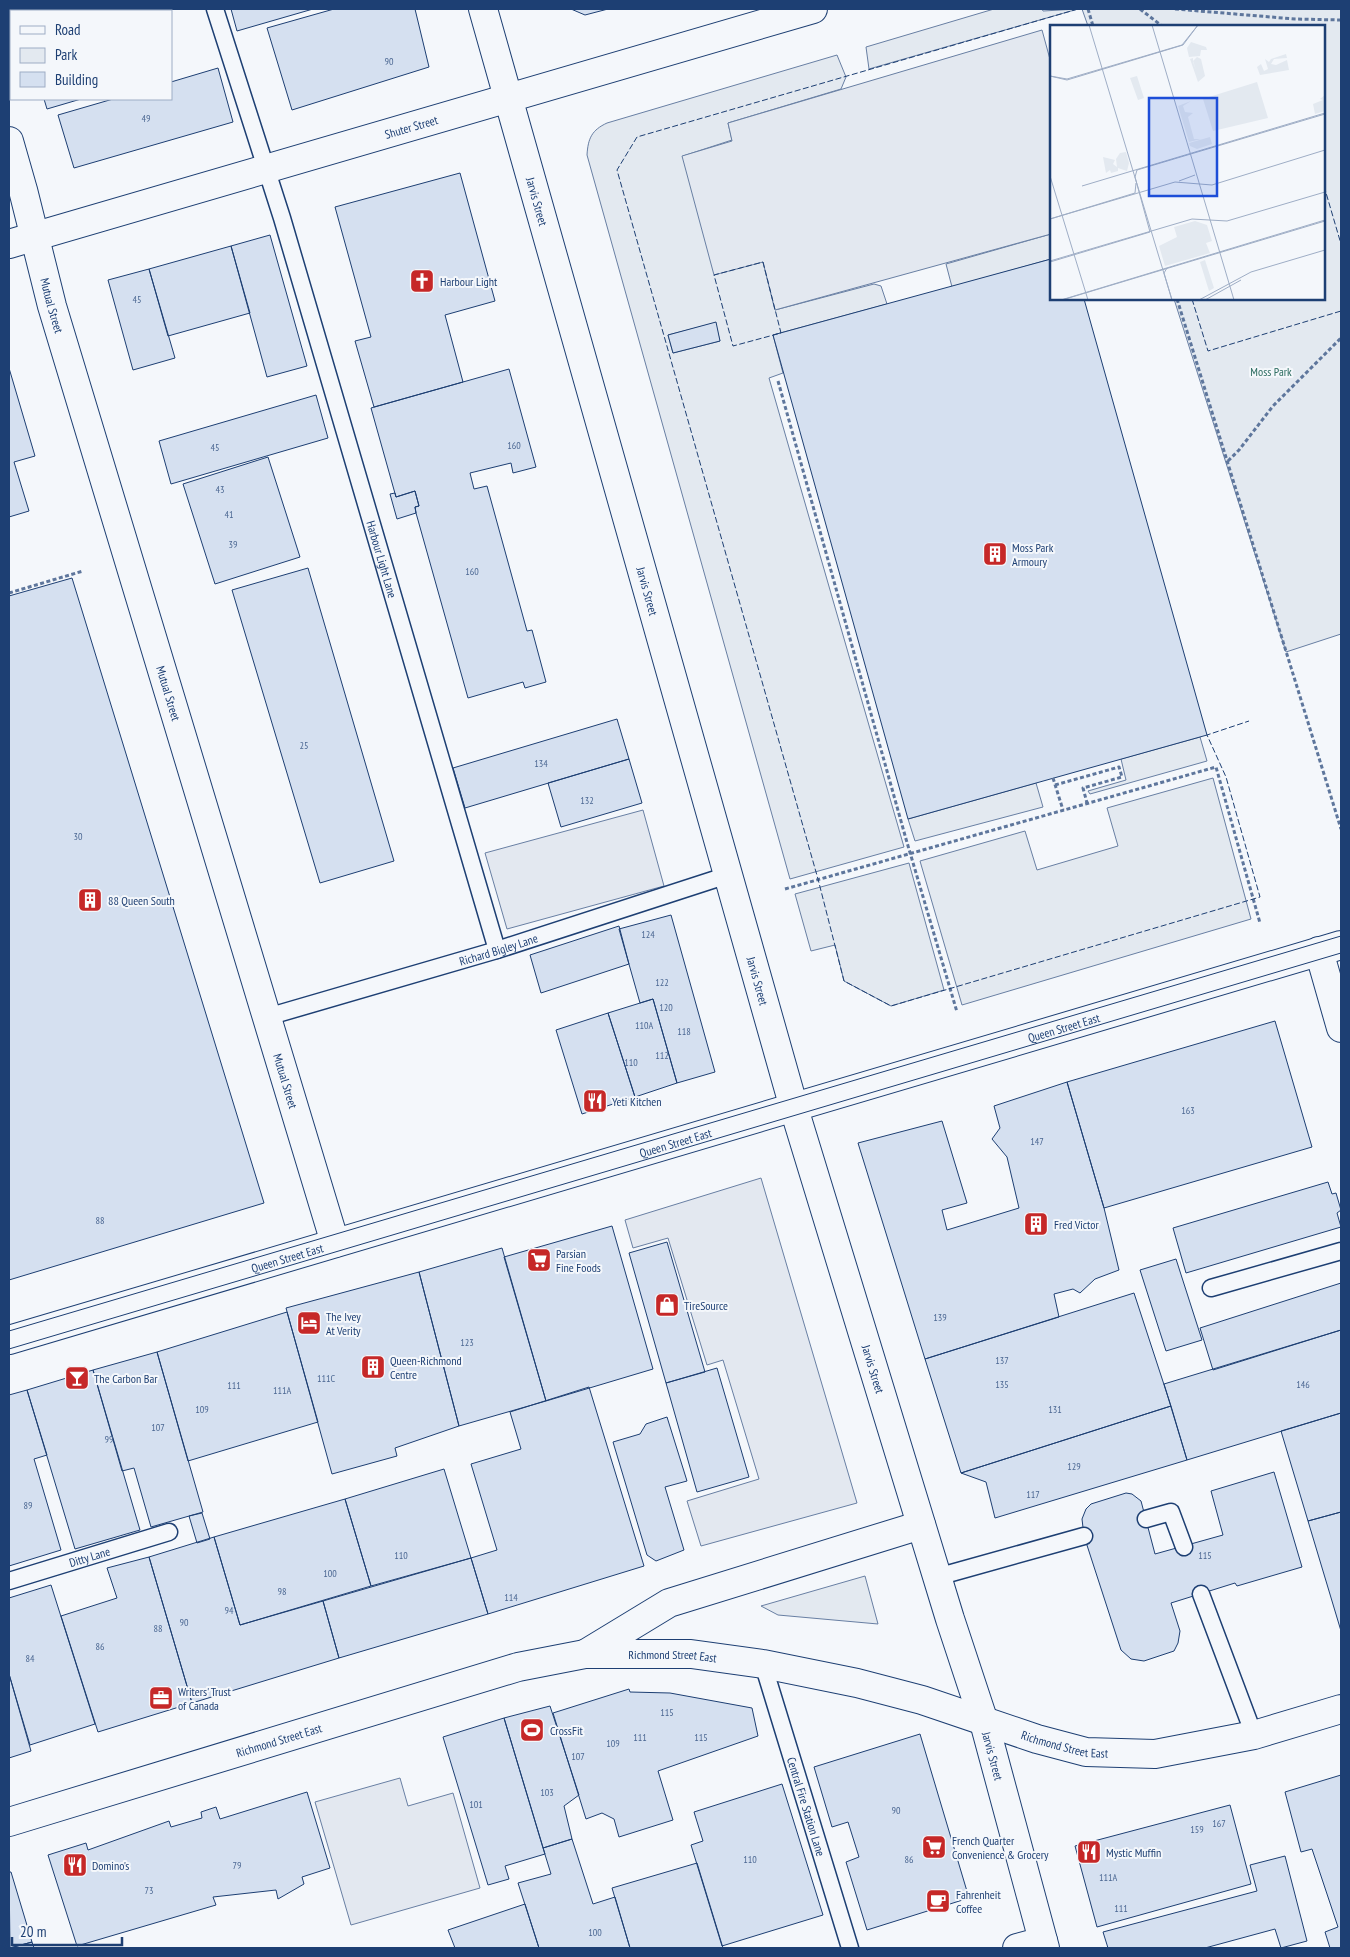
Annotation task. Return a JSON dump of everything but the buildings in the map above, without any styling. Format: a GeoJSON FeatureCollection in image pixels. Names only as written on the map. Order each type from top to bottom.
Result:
{"type":"FeatureCollection","features":[{"type":"Feature","properties":{"kind":"main road","name":"Jarvis Street"},"geometry":{"type":"LineString","coordinates":[[483,9],[794,1107],[937,1577],[984,1722],[1044,1944]]}},
{"type":"Feature","properties":{"kind":"main road","name":"Shuter Street"},"geometry":{"type":"LineString","coordinates":[[9,244],[795,11]]}},
{"type":"Feature","properties":{"kind":"main road","name":"Mutual Street"},"geometry":{"type":"LineString","coordinates":[[9,141],[54,316],[335,1243]]}},
{"type":"Feature","properties":{"kind":"main road","name":"Queen Street East"},"geometry":{"type":"LineString","coordinates":[[9,1340],[1330,948]]}},
{"type":"Feature","properties":{"kind":"main road"},"geometry":{"type":"LineString","coordinates":[[1330,948],[1341,1028]]}},
{"type":"Feature","properties":{"kind":"main road"},"geometry":{"type":"LineString","coordinates":[[585,1654],[669,1603],[921,1525]]}},
{"type":"Feature","properties":{"kind":"main road","name":"Richmond Street East"},"geometry":{"type":"LineString","coordinates":[[9,1822],[518,1667],[585,1654],[691,1654],[763,1664],[857,1683],[922,1700],[1037,1739],[1086,1752],[1156,1754],[1254,1735],[1341,1709]]}},
{"type":"Feature","properties":{"kind":"main road"},"geometry":{"type":"LineString","coordinates":[[1017,1948],[1044,1944]]}},
{"type":"Feature","properties":{"kind":"lane","name":"Harbour Light Lane"},"geometry":{"type":"LineString","coordinates":[[215,9],[266,168],[497,950]]}},
{"type":"Feature","properties":{"kind":"lane","name":"Richard Bigley Lane"},"geometry":{"type":"LineString","coordinates":[[266,1017],[497,950],[728,875]]}},
{"type":"Feature","properties":{"kind":"lane"},"geometry":{"type":"LineString","coordinates":[[1211,1288],[1341,1251]]}},
{"type":"Feature","properties":{"kind":"lane"},"geometry":{"type":"LineString","coordinates":[[1146,1519],[1170,1512],[1184,1547]]}},
{"type":"Feature","properties":{"kind":"lane","name":"Ditty Lane"},"geometry":{"type":"LineString","coordinates":[[9,1581],[169,1532]]}},
{"type":"Feature","properties":{"kind":"lane"},"geometry":{"type":"LineString","coordinates":[[937,1577],[1084,1536]]}},
{"type":"Feature","properties":{"kind":"lane"},"geometry":{"type":"LineString","coordinates":[[1202,1594],[1254,1735]]}},
{"type":"Feature","properties":{"kind":"lane","name":"Central Fire Station Lane"},"geometry":{"type":"LineString","coordinates":[[763,1664],[850,1948]]}},
{"type":"Feature","properties":{"kind":"path"},"geometry":{"type":"LineString","coordinates":[[1088,9],[1093,25]]}},
{"type":"Feature","properties":{"kind":"path"},"geometry":{"type":"LineString","coordinates":[[1140,9],[1161,25]]}},
{"type":"Feature","properties":{"kind":"path"},"geometry":{"type":"LineString","coordinates":[[1175,9],[1295,19],[1341,20]]}},
{"type":"Feature","properties":{"kind":"path"},"geometry":{"type":"LineString","coordinates":[[1177,300],[1341,829]]}},
{"type":"Feature","properties":{"kind":"path"},"geometry":{"type":"LineString","coordinates":[[1228,461],[1274,406],[1341,338]]}},
{"type":"Feature","properties":{"kind":"path"},"geometry":{"type":"LineString","coordinates":[[778,381],[911,853],[958,1012]]}},
{"type":"Feature","properties":{"kind":"path"},"geometry":{"type":"LineString","coordinates":[[9,593],[83,571]]}},
{"type":"Feature","properties":{"kind":"path"},"geometry":{"type":"LineString","coordinates":[[1055,785],[1119,767],[1122,777],[1082,788],[1087,803]]}},
{"type":"Feature","properties":{"kind":"path"},"geometry":{"type":"LineString","coordinates":[[785,889],[1216,767],[1260,923]]}},
{"type":"Feature","properties":{"kind":"path"},"geometry":{"type":"LineString","coordinates":[[1053,778],[1063,810]]}},
{"type":"Feature","properties":{"kind":"green space"},"geometry":{"type":"Polygon","coordinates":[[[994,9],[1042,9],[1043,11],[1078,9],[869,69],[866,47],[994,9]]]}},
{"type":"Feature","properties":{"kind":"green space","name":"Moss Park"},"geometry":{"type":"Polygon","coordinates":[[[1082,9],[1341,9],[1341,634],[1286,652],[1174,300],[1325,300],[1325,25],[1088,25],[1082,9]]]}},
{"type":"Feature","properties":{"kind":"green space"},"geometry":{"type":"Polygon","coordinates":[[[837,55],[846,77],[841,89],[728,123],[732,140],[683,156],[763,262],[775,310],[874,284],[881,286],[887,304],[773,335],[783,373],[769,378],[904,847],[790,879],[587,155],[588,144],[592,135],[607,123],[837,55]],[[715,323],[668,335],[673,353],[720,341],[715,323]]]}},
{"type":"Feature","properties":{"kind":"green space"},"geometry":{"type":"Polygon","coordinates":[[[1050,234],[1050,259],[952,287],[946,264],[1050,234]]]}},
{"type":"Feature","properties":{"kind":"green space"},"geometry":{"type":"Polygon","coordinates":[[[1200,737],[1207,761],[1090,794],[1088,791],[1126,780],[1121,759],[1200,737]]]}},
{"type":"Feature","properties":{"kind":"green space"},"geometry":{"type":"Polygon","coordinates":[[[1213,778],[1251,919],[962,1005],[920,861],[1025,831],[1037,870],[1118,846],[1107,808],[1213,778]]]}},
{"type":"Feature","properties":{"kind":"green space"},"geometry":{"type":"Polygon","coordinates":[[[1036,783],[1043,807],[915,841],[908,819],[1036,783]]]}},
{"type":"Feature","properties":{"kind":"green space"},"geometry":{"type":"Polygon","coordinates":[[[909,863],[944,990],[891,1006],[844,981],[835,945],[811,951],[795,894],[909,863]]]}},
{"type":"Feature","properties":{"kind":"green space"},"geometry":{"type":"Polygon","coordinates":[[[865,1576],[878,1624],[778,1615],[761,1606],[865,1576]]]}},
{"type":"Feature","properties":{"kind":"shaded area"},"geometry":{"type":"Polygon","coordinates":[[[1042,30],[1050,59],[1050,234],[775,310],[763,262],[714,275],[682,156],[732,141],[728,123],[1042,30]]]}},
{"type":"Feature","properties":{"kind":"shaded area"},"geometry":{"type":"Polygon","coordinates":[[[643,810],[664,886],[507,929],[485,853],[643,810]]]}},
{"type":"Feature","properties":{"kind":"shaded area"},"geometry":{"type":"Polygon","coordinates":[[[761,1178],[857,1503],[701,1546],[687,1501],[759,1479],[723,1360],[707,1365],[668,1238],[633,1248],[625,1220],[761,1178]]]}},
{"type":"Feature","properties":{"kind":"shaded area"},"geometry":{"type":"Polygon","coordinates":[[[400,1778],[408,1806],[453,1793],[480,1888],[351,1925],[315,1802],[400,1778]]]}},
{"type":"Feature","properties":{"kind":"tram line"},"geometry":{"type":"LineString","coordinates":[[9,1331],[1341,936]]}},
{"type":"Feature","properties":{"kind":"tram line"},"geometry":{"type":"LineString","coordinates":[[9,1349],[1341,953]]}},
{"type":"Feature","properties":{"kind":"fence"},"geometry":{"type":"LineString","coordinates":[[1078,9],[637,137],[617,170],[818,879],[844,981],[891,1006],[1260,897],[1226,777],[1207,735],[1249,721]]}},
{"type":"Feature","properties":{"kind":"fence"},"geometry":{"type":"LineString","coordinates":[[1325,189],[1341,244]]}},
{"type":"Feature","properties":{"kind":"fence"},"geometry":{"type":"LineString","coordinates":[[763,262],[781,333],[733,346],[714,275],[763,262]]}},
{"type":"Feature","properties":{"kind":"fence"},"geometry":{"type":"LineString","coordinates":[[1192,300],[1208,351],[1341,311]]}},
{"type":"Feature","properties":{"kind":"place","name":"Harbour Light"},"geometry":{"type":"Point","coordinates":[422,281]}},
{"type":"Feature","properties":{"kind":"place","name":"Moss Park Armoury"},"geometry":{"type":"Point","coordinates":[995,554]}},
{"type":"Feature","properties":{"kind":"place","name":"88 Queen South"},"geometry":{"type":"Point","coordinates":[90,900]}},
{"type":"Feature","properties":{"kind":"place","name":"Yeti Kitchen"},"geometry":{"type":"Point","coordinates":[595,1101]}},
{"type":"Feature","properties":{"kind":"place","name":"Fred Victor"},"geometry":{"type":"Point","coordinates":[1036,1224]}},
{"type":"Feature","properties":{"kind":"place","name":"Parsian Fine Foods"},"geometry":{"type":"Point","coordinates":[539,1260]}},
{"type":"Feature","properties":{"kind":"place","name":"TireSource"},"geometry":{"type":"Point","coordinates":[667,1305]}},
{"type":"Feature","properties":{"kind":"place","name":"The Ivey At Verity"},"geometry":{"type":"Point","coordinates":[309,1323]}},
{"type":"Feature","properties":{"kind":"place","name":"Queen-Richmond Centre"},"geometry":{"type":"Point","coordinates":[373,1367]}},
{"type":"Feature","properties":{"kind":"place","name":"The Carbon Bar"},"geometry":{"type":"Point","coordinates":[77,1378]}},
{"type":"Feature","properties":{"kind":"place","name":"Writers' Trust of Canada"},"geometry":{"type":"Point","coordinates":[161,1698]}},
{"type":"Feature","properties":{"kind":"place","name":"CrossFit"},"geometry":{"type":"Point","coordinates":[532,1730]}},
{"type":"Feature","properties":{"kind":"place","name":"French Quarter Convenience & Grocery"},"geometry":{"type":"Point","coordinates":[934,1847]}},
{"type":"Feature","properties":{"kind":"place","name":"Mystic Muffin"},"geometry":{"type":"Point","coordinates":[1089,1852]}},
{"type":"Feature","properties":{"kind":"place","name":"Domino's"},"geometry":{"type":"Point","coordinates":[75,1865]}},
{"type":"Feature","properties":{"kind":"place","name":"Fahrenheit Coffee"},"geometry":{"type":"Point","coordinates":[938,1901]}}]}
